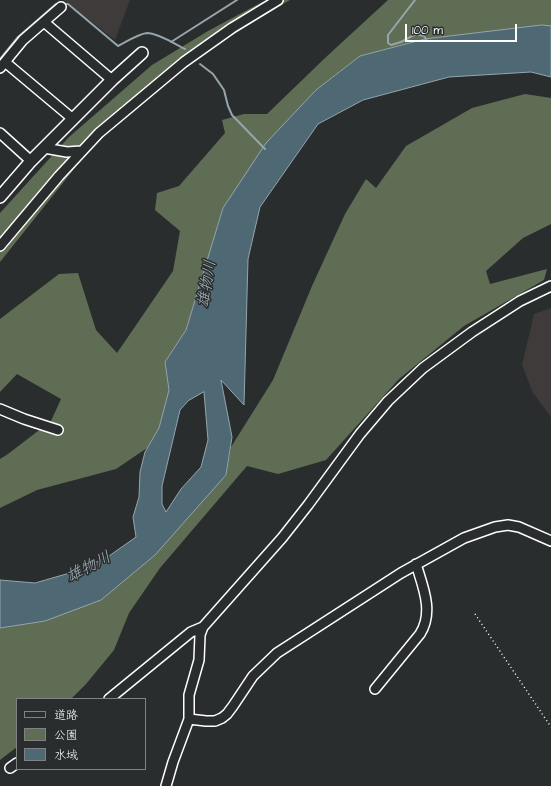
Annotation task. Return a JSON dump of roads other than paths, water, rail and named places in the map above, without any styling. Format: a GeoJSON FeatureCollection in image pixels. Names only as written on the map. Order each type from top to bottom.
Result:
{"type":"FeatureCollection","features":[{"type":"Feature","properties":{"kind":"street"},"geometry":{"type":"LineString","coordinates":[[0,246],[98,133],[184,62],[232,28],[278,0]]}},
{"type":"Feature","properties":{"kind":"street"},"geometry":{"type":"LineString","coordinates":[[61,7],[23,40],[2,65],[73,119]]}},
{"type":"Feature","properties":{"kind":"street"},"geometry":{"type":"LineString","coordinates":[[44,22],[112,80]]}},
{"type":"Feature","properties":{"kind":"street"},"geometry":{"type":"LineString","coordinates":[[0,197],[31,161],[112,80],[142,53]]}},
{"type":"Feature","properties":{"kind":"street"},"geometry":{"type":"LineString","coordinates":[[0,133],[31,161]]}},
{"type":"Feature","properties":{"kind":"street"},"geometry":{"type":"LineString","coordinates":[[44,148],[67,152],[81,151]]}},
{"type":"Feature","properties":{"kind":"street"},"geometry":{"type":"LineString","coordinates":[[166,786],[189,719],[189,695],[199,660],[200,635],[203,627],[282,538],[360,434],[388,401],[423,368],[472,332],[520,301],[551,286]]}},
{"type":"Feature","properties":{"kind":"street"},"geometry":{"type":"LineString","coordinates":[[0,409],[24,419],[58,430]]}},
{"type":"Feature","properties":{"kind":"street"},"geometry":{"type":"LineString","coordinates":[[189,719],[206,721],[222,718],[233,706],[253,676],[277,653],[416,564],[464,538],[495,527],[508,525],[519,527],[551,541]]}},
{"type":"Feature","properties":{"kind":"street"},"geometry":{"type":"LineString","coordinates":[[375,689],[420,634],[425,624],[427,611],[426,599],[416,564]]}},
{"type":"Feature","properties":{"kind":"street"},"geometry":{"type":"LineString","coordinates":[[109,698],[191,632],[203,627]]}},
{"type":"Feature","properties":{"kind":"water","name":"雄物川"},"geometry":{"type":"Polygon","coordinates":[[[542,25],[551,26],[551,77],[531,72],[449,77],[363,100],[318,124],[260,207],[248,259],[244,405],[221,380],[232,437],[226,475],[155,555],[101,600],[45,621],[0,628],[0,580],[35,583],[80,570],[109,556],[136,537],[133,517],[139,497],[140,472],[145,452],[159,428],[169,390],[165,362],[186,330],[223,208],[266,143],[316,90],[360,56],[425,39],[542,25]],[[204,392],[188,401],[180,410],[162,486],[162,504],[166,512],[181,489],[201,467],[208,440],[204,392]]]}},
{"type":"Feature","properties":{"kind":"waterway"},"geometry":{"type":"LineString","coordinates":[[171,42],[237,0]]}},
{"type":"Feature","properties":{"kind":"waterway"},"geometry":{"type":"LineString","coordinates":[[415,0],[388,35],[388,43],[391,45],[401,42],[416,34],[424,36],[427,41]]}},
{"type":"Feature","properties":{"kind":"waterway"},"geometry":{"type":"LineString","coordinates":[[0,59],[18,37],[56,4],[59,4]]}},
{"type":"Feature","properties":{"kind":"waterway"},"geometry":{"type":"LineString","coordinates":[[63,4],[68,4],[118,46],[136,36],[151,33],[185,49]]}},
{"type":"Feature","properties":{"kind":"waterway"},"geometry":{"type":"LineString","coordinates":[[200,64],[213,74],[224,90],[232,115],[265,149]]}}]}
